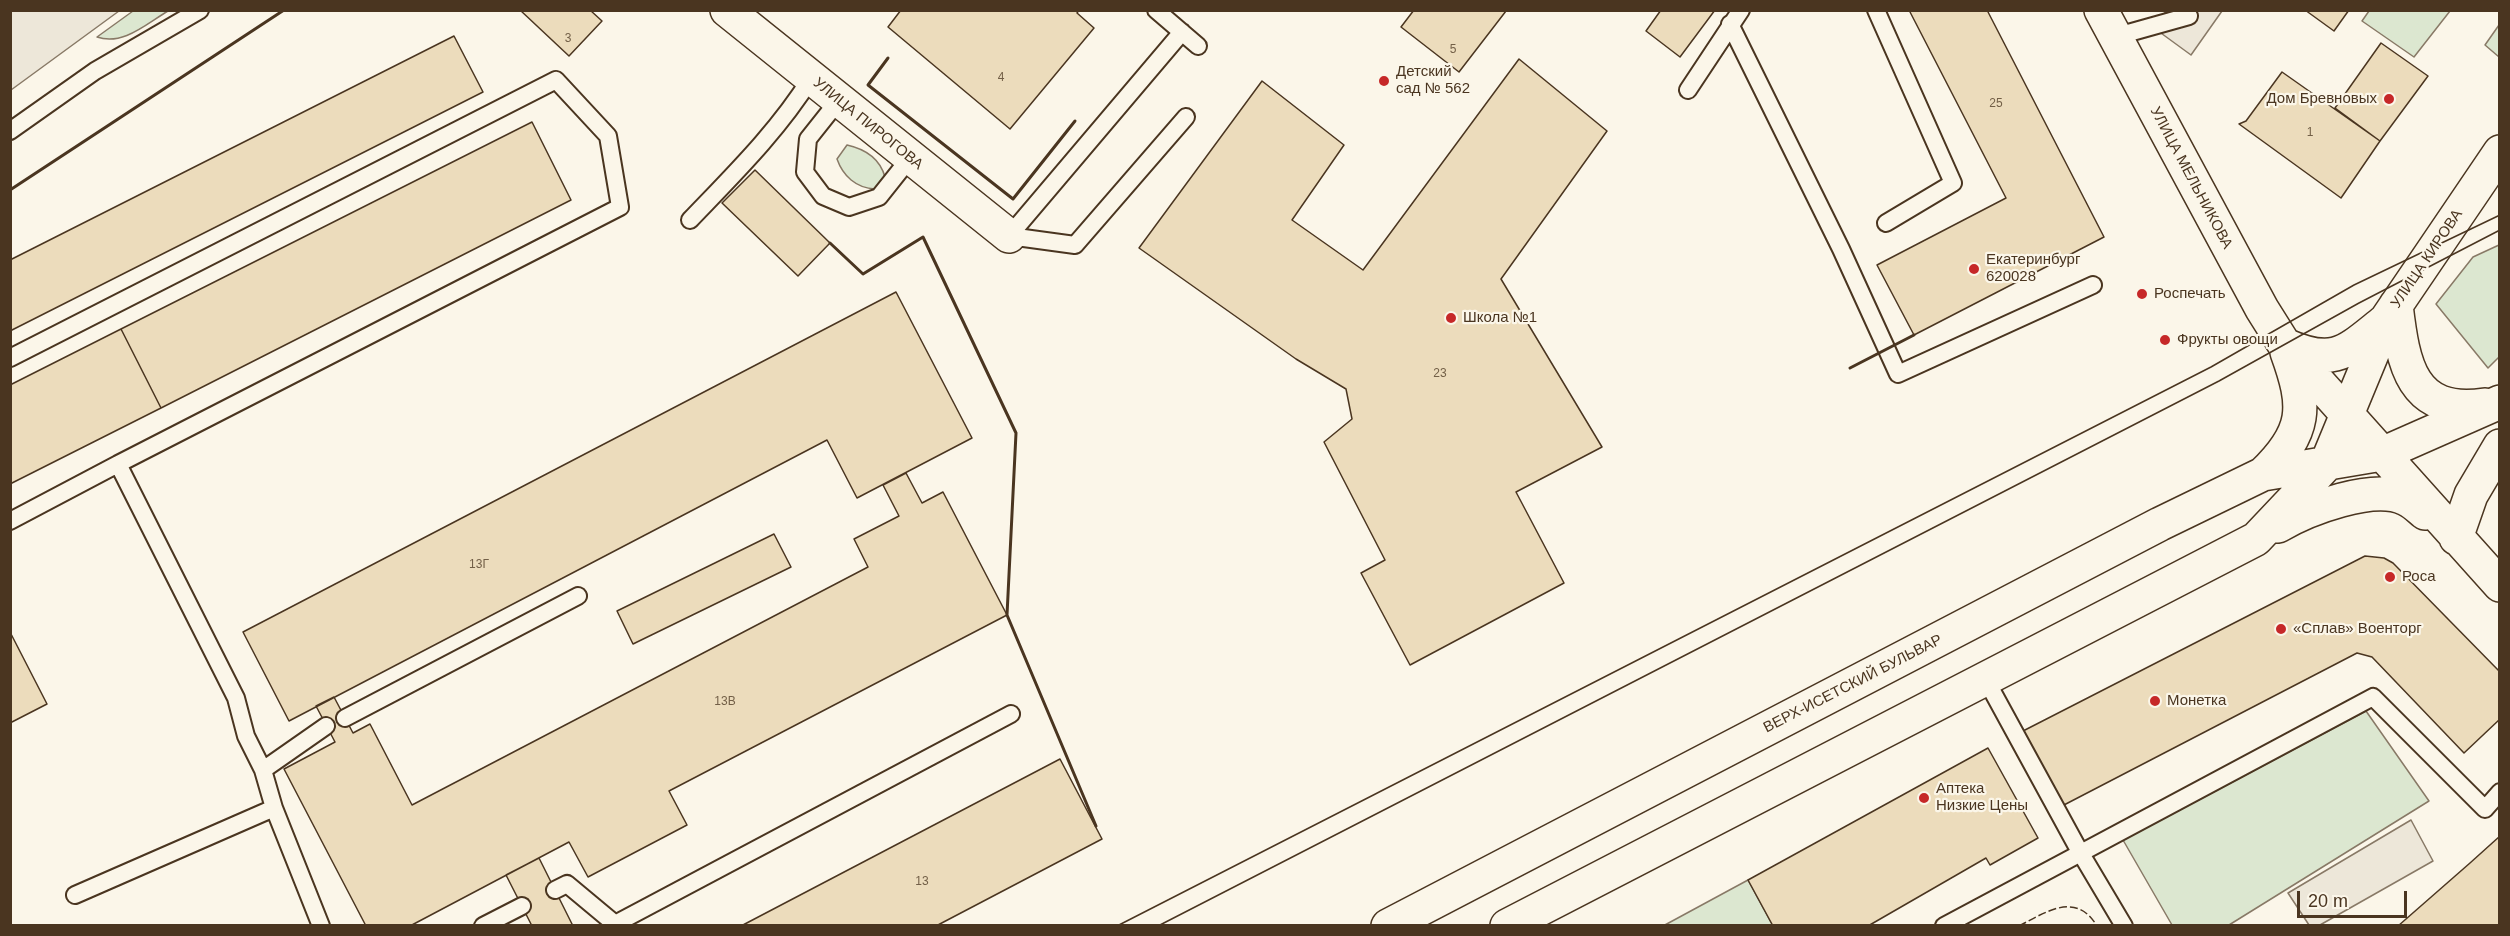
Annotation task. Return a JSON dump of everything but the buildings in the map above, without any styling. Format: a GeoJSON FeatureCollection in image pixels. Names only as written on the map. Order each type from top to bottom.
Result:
{"type":"FeatureCollection","features":[{"type":"Feature","properties":{"kind":"main road","name":"УЛИЦА ПИРОГОВА"},"geometry":{"type":"LineString","coordinates":[[727,10],[1009,236]]}},
{"type":"Feature","properties":{"kind":"main road","name":"УЛИЦА МЕЛЬНИКОВА"},"geometry":{"type":"LineString","coordinates":[[2108,24],[2262,309],[2284,345]]}},
{"type":"Feature","properties":{"kind":"main road","name":"УЛИЦА КИРОВА"},"geometry":{"type":"LineString","coordinates":[[2348,415],[2364,372],[2391,312],[2499,152]]}},
{"type":"Feature","properties":{"kind":"main road"},"geometry":{"type":"LineString","coordinates":[[2284,345],[2303,352],[2329,357],[2351,348],[2391,312],[2408,371],[2426,393],[2450,407],[2499,403]]}},
{"type":"Feature","properties":{"kind":"main road"},"geometry":{"type":"LineString","coordinates":[[2284,345],[2499,585]]}},
{"type":"Feature","properties":{"kind":"main road"},"geometry":{"type":"LineString","coordinates":[[2263,474],[2278,460],[2296,436],[2300,415],[2298,383],[2284,345]]}},
{"type":"Feature","properties":{"kind":"main road","name":"ВЕРХ-ИСЕТСКИЙ БУЛЬВАР"},"geometry":{"type":"LineString","coordinates":[[1388,926],[2160,524],[2263,474],[2382,454],[2499,403]]}},
{"type":"Feature","properties":{"kind":"main road"},"geometry":{"type":"LineString","coordinates":[[2256,539],[2326,465],[2348,415]]}},
{"type":"Feature","properties":{"kind":"main road"},"geometry":{"type":"LineString","coordinates":[[2456,538],[2471,495],[2499,446]]}},
{"type":"Feature","properties":{"kind":"main road"},"geometry":{"type":"LineString","coordinates":[[1507,926],[2256,539],[2290,519],[2321,506],[2351,498],[2386,494],[2406,498],[2456,538]]}},
{"type":"Feature","properties":{"kind":"lane"},"geometry":{"type":"LineString","coordinates":[[10,131],[95,70],[201,10]]}},
{"type":"Feature","properties":{"kind":"lane"},"geometry":{"type":"LineString","coordinates":[[1156,10],[1198,46]]}},
{"type":"Feature","properties":{"kind":"lane"},"geometry":{"type":"LineString","coordinates":[[1688,90],[1741,10]]}},
{"type":"Feature","properties":{"kind":"lane"},"geometry":{"type":"LineString","coordinates":[[1876,10],[1953,183],[1886,223]]}},
{"type":"Feature","properties":{"kind":"lane"},"geometry":{"type":"LineString","coordinates":[[2108,24],[2189,16]]}},
{"type":"Feature","properties":{"kind":"lane"},"geometry":{"type":"LineString","coordinates":[[1730,24],[1840,249],[1898,374],[2093,285]]}},
{"type":"Feature","properties":{"kind":"lane"},"geometry":{"type":"LineString","coordinates":[[1009,236],[1182,32]]}},
{"type":"Feature","properties":{"kind":"lane"},"geometry":{"type":"LineString","coordinates":[[690,220],[746,161],[795,104],[811,78]]}},
{"type":"Feature","properties":{"kind":"lane"},"geometry":{"type":"LineString","coordinates":[[10,357],[556,80],[608,136],[620,207],[10,521]]}},
{"type":"Feature","properties":{"kind":"lane"},"geometry":{"type":"LineString","coordinates":[[839,100],[808,139],[805,172],[824,196],[849,207],[879,197],[910,158]]}},
{"type":"Feature","properties":{"kind":"lane"},"geometry":{"type":"LineString","coordinates":[[1009,236],[1075,245],[1186,117]]}},
{"type":"Feature","properties":{"kind":"lane"},"geometry":{"type":"LineString","coordinates":[[118,464],[236,698],[246,736],[263,770],[274,808],[321,926]]}},
{"type":"Feature","properties":{"kind":"lane"},"geometry":{"type":"LineString","coordinates":[[345,718],[578,596]]}},
{"type":"Feature","properties":{"kind":"lane"},"geometry":{"type":"LineString","coordinates":[[1985,678],[2080,852],[2124,926]]}},
{"type":"Feature","properties":{"kind":"lane"},"geometry":{"type":"LineString","coordinates":[[1944,926],[2373,697],[2485,809],[2499,792]]}},
{"type":"Feature","properties":{"kind":"lane"},"geometry":{"type":"LineString","coordinates":[[555,890],[567,884],[615,924],[1011,714]]}},
{"type":"Feature","properties":{"kind":"lane"},"geometry":{"type":"LineString","coordinates":[[263,770],[326,726]]}},
{"type":"Feature","properties":{"kind":"lane"},"geometry":{"type":"LineString","coordinates":[[75,895],[274,808]]}},
{"type":"Feature","properties":{"kind":"lane"},"geometry":{"type":"LineString","coordinates":[[483,926],[522,906]]}},
{"type":"Feature","properties":{"kind":"green space"},"geometry":{"type":"Polygon","coordinates":[[[133,11],[168,11],[125,36],[116,39],[97,37],[133,11]]]}},
{"type":"Feature","properties":{"kind":"green space"},"geometry":{"type":"Polygon","coordinates":[[[2369,11],[2450,11],[2414,57],[2362,21],[2369,11]]]}},
{"type":"Feature","properties":{"kind":"green space"},"geometry":{"type":"Polygon","coordinates":[[[2499,25],[2499,57],[2485,45],[2499,25]]]}},
{"type":"Feature","properties":{"kind":"green space"},"geometry":{"type":"Polygon","coordinates":[[[847,145],[866,152],[876,160],[883,171],[885,177],[875,189],[856,184],[843,171],[837,159],[847,145]]]}},
{"type":"Feature","properties":{"kind":"green space"},"geometry":{"type":"Polygon","coordinates":[[[2499,245],[2499,357],[2488,368],[2436,304],[2473,257],[2499,245]]]}},
{"type":"Feature","properties":{"kind":"green space"},"geometry":{"type":"Polygon","coordinates":[[[2366,711],[2429,801],[2229,925],[2172,925],[2123,840],[2366,711]]]}},
{"type":"Feature","properties":{"kind":"green space"},"geometry":{"type":"Polygon","coordinates":[[[1748,880],[1773,926],[1663,926],[1748,880]]]}},
{"type":"Feature","properties":{"kind":"shaded area"},"geometry":{"type":"Polygon","coordinates":[[[11,10],[119,10],[119,11],[11,90],[11,10]]]}},
{"type":"Feature","properties":{"kind":"shaded area"},"geometry":{"type":"Polygon","coordinates":[[[2166,11],[2222,11],[2191,55],[2154,28],[2166,11]]]}},
{"type":"Feature","properties":{"kind":"shaded area"},"geometry":{"type":"Polygon","coordinates":[[[2411,820],[2433,861],[2320,925],[2309,925],[2288,893],[2411,820]]]}},
{"type":"Feature","properties":{"kind":"tram line"},"geometry":{"type":"LineString","coordinates":[[1117,926],[2211,367],[2354,285],[2500,215]]}},
{"type":"Feature","properties":{"kind":"tram line"},"geometry":{"type":"LineString","coordinates":[[1158,926],[2219,381],[2359,303],[2500,230]]}},
{"type":"Feature","properties":{"kind":"fence"},"geometry":{"type":"LineString","coordinates":[[2019,926],[2050,911],[2070,907],[2080,909],[2089,915],[2097,926]]}},
{"type":"Feature","properties":{"kind":"wall"},"geometry":{"type":"LineString","coordinates":[[10,190],[284,10]]}},
{"type":"Feature","properties":{"kind":"wall"},"geometry":{"type":"LineString","coordinates":[[888,58],[868,85],[1013,199],[1075,121]]}},
{"type":"Feature","properties":{"kind":"wall"},"geometry":{"type":"LineString","coordinates":[[830,243],[863,274],[923,237],[1016,433],[1007,615],[1096,826]]}},
{"type":"Feature","properties":{"kind":"wall"},"geometry":{"type":"LineString","coordinates":[[1850,368],[1914,335]]}},
{"type":"Feature","properties":{"kind":"place","name":"Детский сад № 562"},"geometry":{"type":"Point","coordinates":[1384,81]}},
{"type":"Feature","properties":{"kind":"place","name":"Дом Бревновых"},"geometry":{"type":"Point","coordinates":[2389,99]}},
{"type":"Feature","properties":{"kind":"place","name":"Екатеринбург 620028"},"geometry":{"type":"Point","coordinates":[1974,269]}},
{"type":"Feature","properties":{"kind":"place","name":"Роспечать"},"geometry":{"type":"Point","coordinates":[2142,294]}},
{"type":"Feature","properties":{"kind":"place","name":"Школа №1"},"geometry":{"type":"Point","coordinates":[1451,318]}},
{"type":"Feature","properties":{"kind":"place","name":"Фрукты овощи"},"geometry":{"type":"Point","coordinates":[2165,340]}},
{"type":"Feature","properties":{"kind":"place","name":"Роса"},"geometry":{"type":"Point","coordinates":[2390,577]}},
{"type":"Feature","properties":{"kind":"place","name":"«Сплав» Военторг"},"geometry":{"type":"Point","coordinates":[2281,629]}},
{"type":"Feature","properties":{"kind":"place","name":"Монетка"},"geometry":{"type":"Point","coordinates":[2155,701]}},
{"type":"Feature","properties":{"kind":"place","name":"Аптека Низкие Цены"},"geometry":{"type":"Point","coordinates":[1924,798]}}]}
